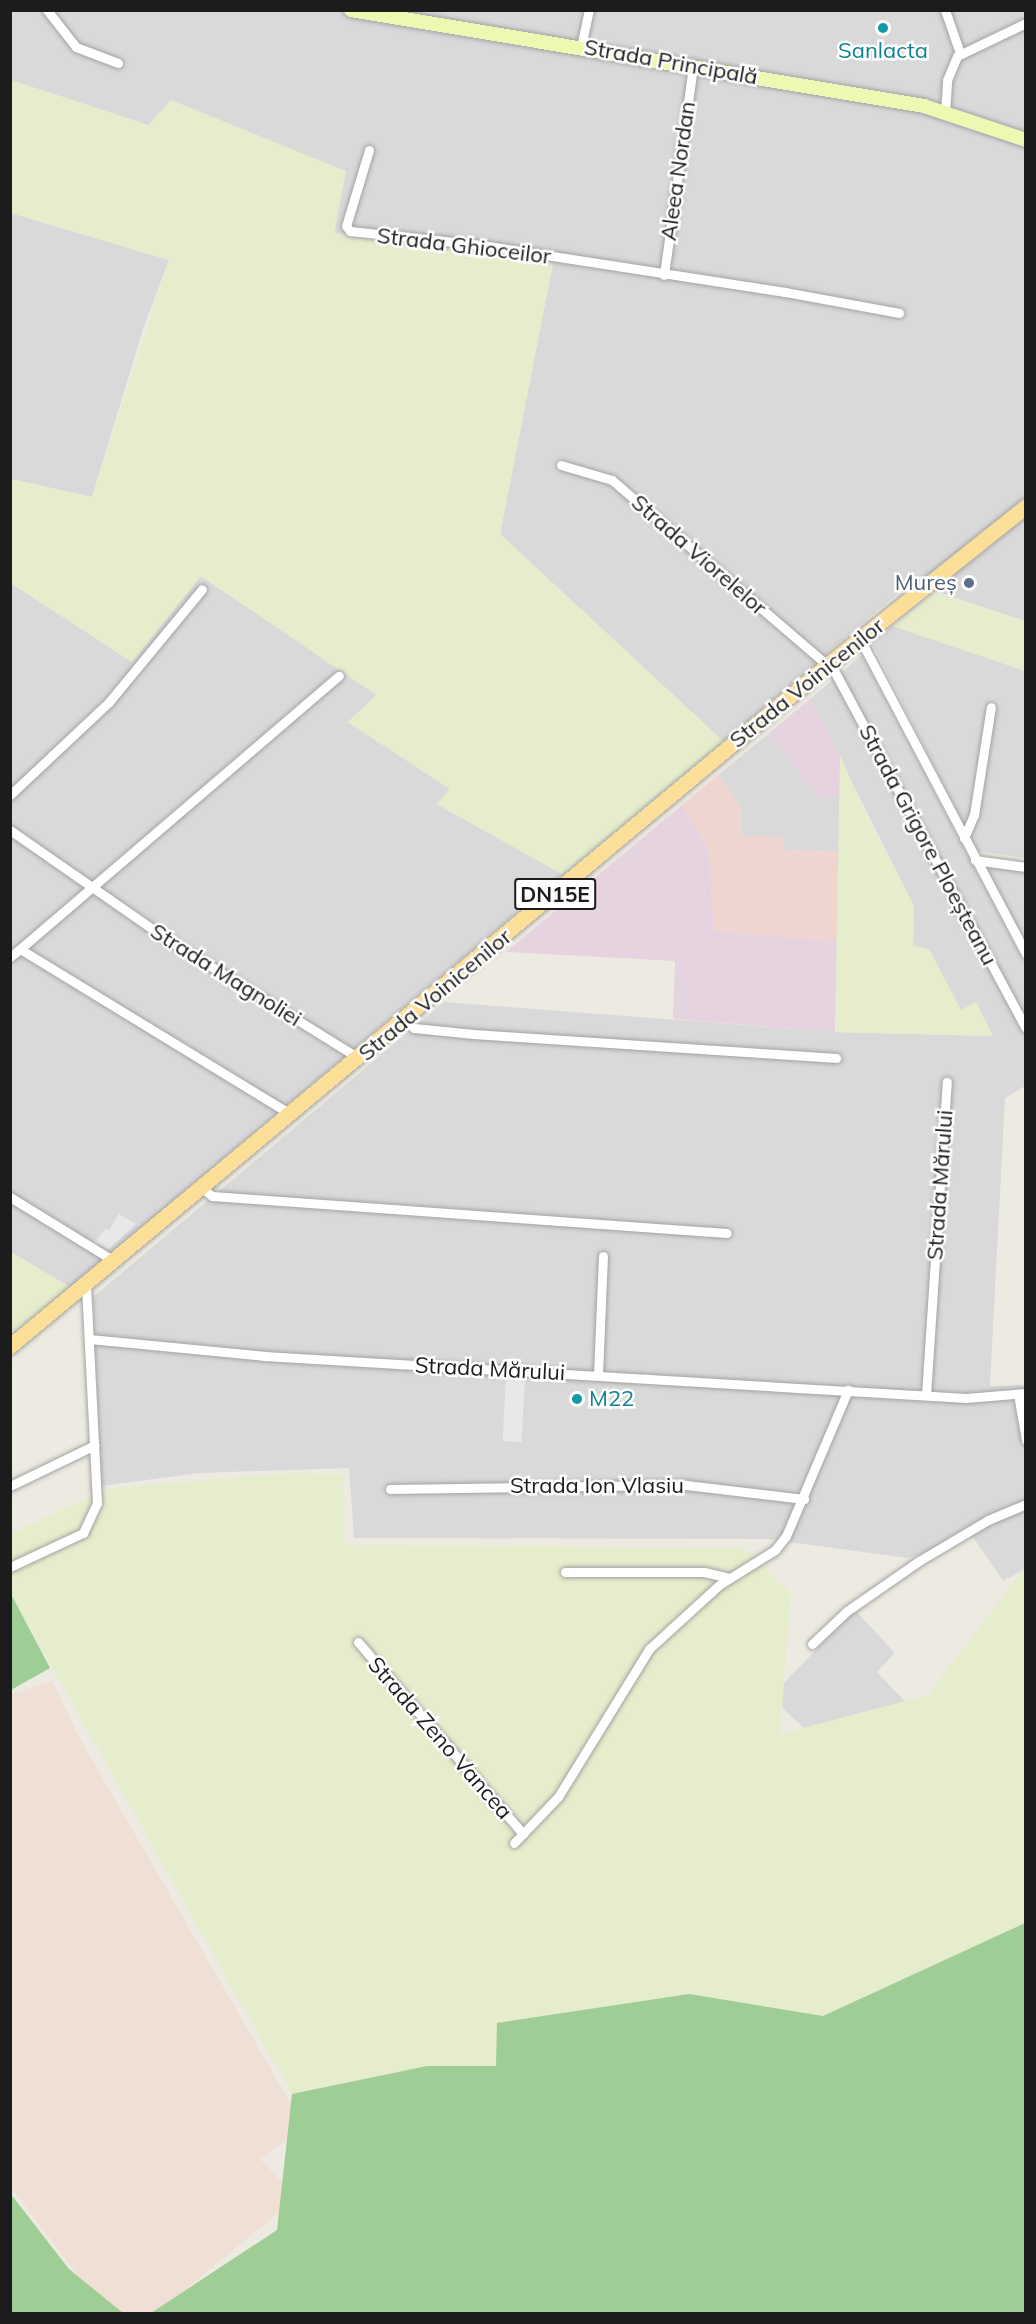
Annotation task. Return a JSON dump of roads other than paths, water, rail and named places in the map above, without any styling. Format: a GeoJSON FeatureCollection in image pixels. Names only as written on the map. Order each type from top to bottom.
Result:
{"type":"FeatureCollection","features":[{"type":"Feature","properties":{"kind":"main road","name":"Strada Voinicenilor"},"geometry":{"type":"LineString","coordinates":[[10,1346],[203,1189],[290,1113],[405,1020],[828,664],[1026,506]]}},
{"type":"Feature","properties":{"kind":"street"},"geometry":{"type":"LineString","coordinates":[[47,10],[76,47],[118,63]]}},
{"type":"Feature","properties":{"kind":"street","name":"Strada Principală"},"geometry":{"type":"LineString","coordinates":[[351,10],[693,66],[945,112],[988,129],[1026,140]]}},
{"type":"Feature","properties":{"kind":"street"},"geometry":{"type":"LineString","coordinates":[[580,47],[589,10]]}},
{"type":"Feature","properties":{"kind":"street"},"geometry":{"type":"LineString","coordinates":[[945,10],[960,53]]}},
{"type":"Feature","properties":{"kind":"street"},"geometry":{"type":"LineString","coordinates":[[945,112],[947,80],[960,53],[1026,22]]}},
{"type":"Feature","properties":{"kind":"street","name":"Aleea Nordan"},"geometry":{"type":"LineString","coordinates":[[664,275],[693,66]]}},
{"type":"Feature","properties":{"kind":"street","name":"Strada Ghioceilor"},"geometry":{"type":"LineString","coordinates":[[369,150],[346,226],[350,231],[482,245],[664,275]]}},
{"type":"Feature","properties":{"kind":"street"},"geometry":{"type":"LineString","coordinates":[[664,275],[785,292],[899,313]]}},
{"type":"Feature","properties":{"kind":"street","name":"Strada Viorelelor"},"geometry":{"type":"LineString","coordinates":[[561,465],[612,480],[828,664]]}},
{"type":"Feature","properties":{"kind":"street"},"geometry":{"type":"LineString","coordinates":[[10,795],[109,702],[202,588]]}},
{"type":"Feature","properties":{"kind":"street"},"geometry":{"type":"LineString","coordinates":[[860,639],[1026,954]]}},
{"type":"Feature","properties":{"kind":"street","name":"Strada Grigore Ploeșteanu"},"geometry":{"type":"LineString","coordinates":[[828,664],[1026,1028]]}},
{"type":"Feature","properties":{"kind":"street"},"geometry":{"type":"LineString","coordinates":[[10,957],[94,890],[339,676]]}},
{"type":"Feature","properties":{"kind":"street"},"geometry":{"type":"LineString","coordinates":[[964,838],[975,815],[992,707]]}},
{"type":"Feature","properties":{"kind":"street","name":"Strada Magnoliei"},"geometry":{"type":"LineString","coordinates":[[10,830],[94,890],[359,1058]]}},
{"type":"Feature","properties":{"kind":"street"},"geometry":{"type":"LineString","coordinates":[[975,860],[1026,867]]}},
{"type":"Feature","properties":{"kind":"street"},"geometry":{"type":"LineString","coordinates":[[20,949],[290,1113]]}},
{"type":"Feature","properties":{"kind":"street"},"geometry":{"type":"LineString","coordinates":[[405,1020],[414,1028],[474,1034],[836,1058]]}},
{"type":"Feature","properties":{"kind":"street","name":"Strada Mărului"},"geometry":{"type":"LineString","coordinates":[[926,1395],[947,1082]]}},
{"type":"Feature","properties":{"kind":"street"},"geometry":{"type":"LineString","coordinates":[[203,1189],[212,1196],[727,1233]]}},
{"type":"Feature","properties":{"kind":"street"},"geometry":{"type":"LineString","coordinates":[[10,1197],[114,1262]]}},
{"type":"Feature","properties":{"kind":"street"},"geometry":{"type":"LineString","coordinates":[[598,1375],[603,1256]]}},
{"type":"Feature","properties":{"kind":"street"},"geometry":{"type":"LineString","coordinates":[[10,1567],[83,1533],[94,1514],[95,1445],[86,1284]]}},
{"type":"Feature","properties":{"kind":"street","name":"Strada Mărului"},"geometry":{"type":"LineString","coordinates":[[89,1340],[264,1356],[966,1398],[1022,1393]]}},
{"type":"Feature","properties":{"kind":"street","name":"Strada Zeno Vancea"},"geometry":{"type":"LineString","coordinates":[[514,1843],[558,1797],[650,1649],[730,1578],[775,1550],[786,1536],[804,1499],[848,1390]]}},
{"type":"Feature","properties":{"kind":"street"},"geometry":{"type":"LineString","coordinates":[[1022,1393],[1026,1440]]}},
{"type":"Feature","properties":{"kind":"street"},"geometry":{"type":"LineString","coordinates":[[10,1486],[95,1445]]}},
{"type":"Feature","properties":{"kind":"street","name":"Strada Ion Vlasiu"},"geometry":{"type":"LineString","coordinates":[[390,1489],[686,1485],[804,1499]]}},
{"type":"Feature","properties":{"kind":"street"},"geometry":{"type":"LineString","coordinates":[[812,1644],[855,1605],[919,1561],[988,1520],[1026,1504]]}},
{"type":"Feature","properties":{"kind":"street"},"geometry":{"type":"LineString","coordinates":[[565,1572],[704,1572],[730,1578]]}},
{"type":"Feature","properties":{"kind":"street","name":"Strada Zeno Vancea"},"geometry":{"type":"LineString","coordinates":[[358,1642],[523,1834]]}},
{"type":"Feature","properties":{"kind":"place","name":"Sanlacta"},"geometry":{"type":"Point","coordinates":[883,28]}},
{"type":"Feature","properties":{"kind":"place","name":"Mureș"},"geometry":{"type":"Point","coordinates":[969,583]}},
{"type":"Feature","properties":{"kind":"place","name":"M22"},"geometry":{"type":"Point","coordinates":[577,1399]}}]}
